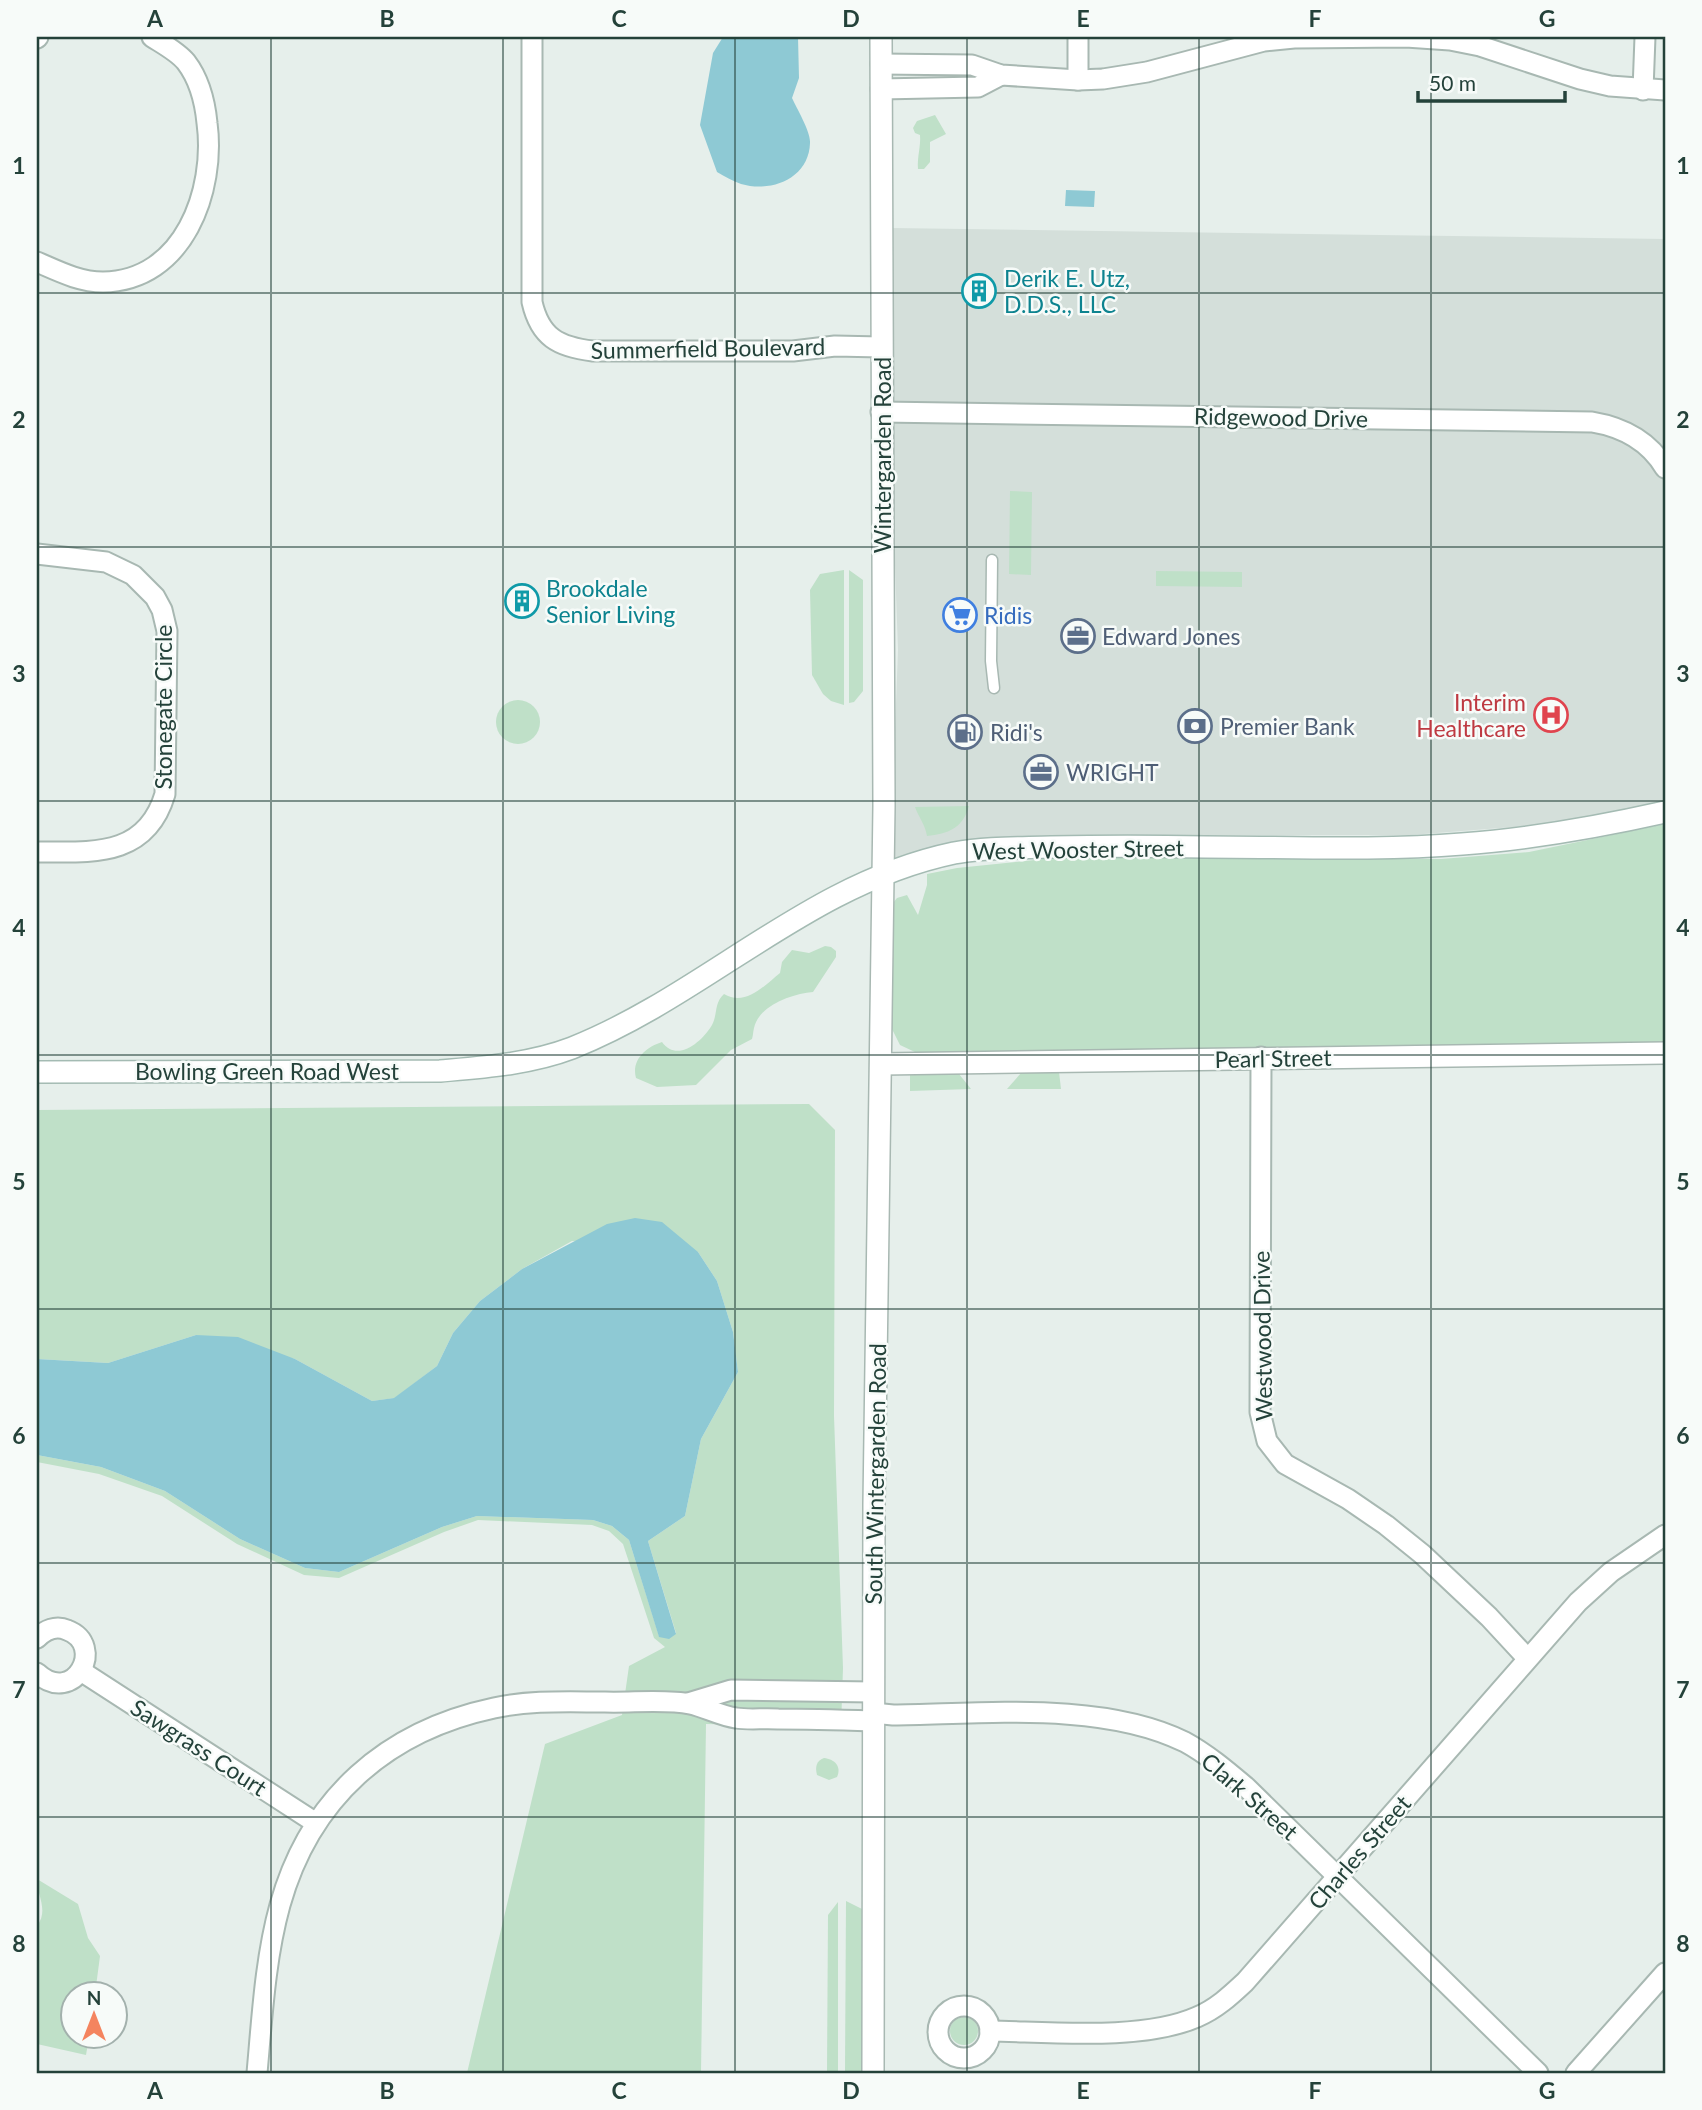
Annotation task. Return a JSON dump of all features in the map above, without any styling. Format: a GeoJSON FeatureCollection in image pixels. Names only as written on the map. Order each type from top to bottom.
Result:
{"type":"FeatureCollection","features":[{"type":"Feature","properties":{"kind":"street"},"geometry":{"type":"LineString","coordinates":[[37,262],[88,281],[119,281],[140,274],[159,263],[188,229],[205,186],[209,140],[206,110],[197,81],[185,61],[152,37]]}},
{"type":"Feature","properties":{"kind":"street","name":"Summerfield Boulevard"},"geometry":{"type":"LineString","coordinates":[[532,37],[532,302],[536,321],[547,334],[560,344],[593,351],[793,351],[835,346],[881,347]]}},
{"type":"Feature","properties":{"kind":"street","name":"Wintergarden Road"},"geometry":{"type":"LineString","coordinates":[[881,37],[883,874]]}},
{"type":"Feature","properties":{"kind":"street"},"geometry":{"type":"LineString","coordinates":[[1078,37],[1078,80]]}},
{"type":"Feature","properties":{"kind":"street"},"geometry":{"type":"LineString","coordinates":[[881,64],[972,65],[1001,75],[1103,79],[1147,72],[1264,41],[1294,38],[1406,37],[1450,40],[1480,46],[1580,79],[1610,86],[1665,90]]}},
{"type":"Feature","properties":{"kind":"street"},"geometry":{"type":"LineString","coordinates":[[1643,90],[1645,37]]}},
{"type":"Feature","properties":{"kind":"street"},"geometry":{"type":"LineString","coordinates":[[881,89],[978,87],[1001,75]]}},
{"type":"Feature","properties":{"kind":"street","name":"Ridgewood Drive"},"geometry":{"type":"LineString","coordinates":[[881,412],[1592,422],[1606,424],[1632,435],[1654,453],[1665,468]]}},
{"type":"Feature","properties":{"kind":"street","name":"Stonegate Circle"},"geometry":{"type":"LineString","coordinates":[[37,554],[106,562],[127,571],[145,585],[162,610],[167,631],[168,693],[165,794],[152,825],[126,845],[110,850],[37,852]]}},
{"type":"Feature","properties":{"kind":"street","name":"West Wooster Street"},"geometry":{"type":"LineString","coordinates":[[497,1066],[569,1049],[610,1032],[648,1011],[773,931],[839,895],[883,874],[959,852],[1003,848],[1392,848],[1463,844],[1529,837],[1665,812]]}},
{"type":"Feature","properties":{"kind":"street","name":"South Wintergarden Road"},"geometry":{"type":"LineString","coordinates":[[873,2073],[874,1476],[883,874]]}},
{"type":"Feature","properties":{"kind":"street","name":"Pearl Street"},"geometry":{"type":"LineString","coordinates":[[882,1064],[1665,1053]]}},
{"type":"Feature","properties":{"kind":"street","name":"Westwood Drive"},"geometry":{"type":"LineString","coordinates":[[1261,1057],[1260,1412],[1267,1441],[1285,1464],[1348,1499],[1422,1554],[1489,1617],[1527,1658]]}},
{"type":"Feature","properties":{"kind":"street","name":"Bowling Green Road West"},"geometry":{"type":"LineString","coordinates":[[37,1072],[440,1071],[497,1066]]}},
{"type":"Feature","properties":{"kind":"street","name":"Charles Street"},"geometry":{"type":"LineString","coordinates":[[990,2031],[1125,2032],[1155,2029],[1199,2016],[1225,2000],[1245,1982],[1578,1602],[1611,1572],[1665,1535]]}},
{"type":"Feature","properties":{"kind":"street"},"geometry":{"type":"LineString","coordinates":[[37,1638],[53,1628],[68,1630],[76,1634],[85,1651],[81,1671],[69,1682],[60,1684],[44,1680],[37,1674]]}},
{"type":"Feature","properties":{"kind":"street","name":"Sawgrass Court"},"geometry":{"type":"LineString","coordinates":[[81,1671],[316,1823]]}},
{"type":"Feature","properties":{"kind":"street"},"geometry":{"type":"LineString","coordinates":[[688,1703],[731,1690],[873,1709]]}},
{"type":"Feature","properties":{"kind":"street"},"geometry":{"type":"LineString","coordinates":[[257,2073],[267,1977],[280,1905],[295,1863],[316,1823],[353,1779],[400,1743],[453,1718],[496,1707],[525,1704],[688,1703],[735,1718],[873,1709]]}},
{"type":"Feature","properties":{"kind":"street","name":"Clark Street"},"geometry":{"type":"LineString","coordinates":[[873,1709],[893,1715],[1059,1714],[1103,1718],[1160,1731],[1187,1743],[1237,1780],[1538,2073]]}},
{"type":"Feature","properties":{"kind":"street"},"geometry":{"type":"LineString","coordinates":[[1576,2073],[1665,1973]]}},
{"type":"Feature","properties":{"kind":"lane"},"geometry":{"type":"LineString","coordinates":[[992,560],[991,661],[994,688]]}},
{"type":"Feature","properties":{"kind":"shaded area"},"geometry":{"type":"Polygon","coordinates":[[[892,228],[1665,239],[1665,801],[1552,824],[1411,835],[1017,836],[890,864],[898,650],[891,453],[892,228]]]}},
{"type":"Feature","properties":{"kind":"green space"},"geometry":{"type":"Polygon","coordinates":[[[935,115],[946,134],[930,142],[930,162],[924,169],[918,169],[920,135],[915,133],[913,128],[917,121],[935,115]]]}},
{"type":"Feature","properties":{"kind":"green space"},"geometry":{"type":"Polygon","coordinates":[[[1010,491],[1032,492],[1031,575],[1009,574],[1010,491]]]}},
{"type":"Feature","properties":{"kind":"green space"},"geometry":{"type":"Polygon","coordinates":[[[844,570],[844,705],[831,701],[823,694],[812,675],[810,590],[820,574],[844,570]]]}},
{"type":"Feature","properties":{"kind":"green space"},"geometry":{"type":"Polygon","coordinates":[[[849,570],[863,580],[863,691],[854,702],[849,703],[849,570]]]}},
{"type":"Feature","properties":{"kind":"green space"},"geometry":{"type":"Polygon","coordinates":[[[1156,571],[1242,572],[1242,587],[1156,586],[1156,571]]]}},
{"type":"Feature","properties":{"kind":"green space"},"geometry":{"type":"Polygon","coordinates":[[[518,700],[534,706],[540,722],[534,738],[518,744],[502,738],[496,722],[502,706],[518,700]]]}},
{"type":"Feature","properties":{"kind":"green space"},"geometry":{"type":"Polygon","coordinates":[[[969,806],[959,825],[942,834],[927,836],[915,807],[969,806]]]}},
{"type":"Feature","properties":{"kind":"green space"},"geometry":{"type":"Polygon","coordinates":[[[1665,824],[1665,1042],[917,1053],[900,1045],[891,1027],[893,903],[897,898],[907,895],[918,915],[927,885],[927,874],[957,868],[1063,857],[1441,859],[1529,852],[1665,824]]]}},
{"type":"Feature","properties":{"kind":"green space"},"geometry":{"type":"Polygon","coordinates":[[[825,946],[836,951],[836,957],[813,992],[786,998],[769,1007],[757,1020],[752,1039],[731,1050],[696,1085],[657,1087],[636,1078],[638,1060],[650,1047],[662,1042],[675,1051],[682,1050],[702,1038],[714,1021],[719,1001],[724,994],[739,998],[754,993],[780,973],[782,962],[792,950],[809,953],[825,946]]]}},
{"type":"Feature","properties":{"kind":"green space"},"geometry":{"type":"Polygon","coordinates":[[[1059,1072],[1061,1089],[1007,1089],[1021,1073],[1059,1072]]]}},
{"type":"Feature","properties":{"kind":"green space"},"geometry":{"type":"Polygon","coordinates":[[[959,1074],[971,1089],[910,1091],[910,1075],[959,1074]]]}},
{"type":"Feature","properties":{"kind":"green space"},"geometry":{"type":"Polygon","coordinates":[[[809,1104],[835,1130],[834,1416],[843,1668],[841,1727],[706,1724],[701,2073],[467,2073],[545,1744],[622,1715],[629,1666],[665,1647],[654,1638],[623,1544],[609,1531],[592,1525],[478,1520],[339,1578],[304,1575],[237,1544],[162,1496],[99,1474],[37,1462],[37,1455],[101,1467],[165,1491],[240,1539],[305,1568],[339,1572],[442,1527],[477,1516],[593,1520],[612,1526],[629,1540],[659,1636],[676,1633],[648,1541],[685,1516],[701,1439],[738,1372],[733,1332],[717,1281],[698,1252],[572,1241],[522,1269],[480,1301],[453,1333],[437,1366],[395,1398],[372,1401],[295,1359],[196,1335],[108,1363],[37,1359],[37,1110],[809,1104]]]}},
{"type":"Feature","properties":{"kind":"green space"},"geometry":{"type":"Polygon","coordinates":[[[824,1758],[836,1764],[837,1777],[829,1780],[817,1775],[817,1765],[824,1758]]]}},
{"type":"Feature","properties":{"kind":"green space"},"geometry":{"type":"Polygon","coordinates":[[[37,1879],[78,1904],[88,1938],[100,1956],[97,1980],[60,1980],[60,2049],[37,2044],[37,1926],[42,1909],[37,1879]]]}},
{"type":"Feature","properties":{"kind":"green space"},"geometry":{"type":"Polygon","coordinates":[[[846,1901],[864,1910],[863,2073],[845,2073],[846,1901]]]}},
{"type":"Feature","properties":{"kind":"green space"},"geometry":{"type":"Polygon","coordinates":[[[838,1902],[838,2073],[827,2073],[828,1915],[838,1902]]]}},
{"type":"Feature","properties":{"kind":"green space"},"geometry":{"type":"Polygon","coordinates":[[[964,2017],[974,2021],[978,2031],[974,2041],[964,2045],[954,2041],[950,2031],[954,2021],[964,2017]]]}},
{"type":"Feature","properties":{"kind":"green space"},"geometry":{"type":"Polygon","coordinates":[[[64,2050],[87,2050],[86,2055],[64,2050]]]}},
{"type":"Feature","properties":{"kind":"water"},"geometry":{"type":"Polygon","coordinates":[[[723,37],[798,37],[799,78],[792,98],[806,127],[810,143],[803,165],[787,180],[753,186],[741,184],[717,172],[700,125],[713,53],[723,37]]]}},
{"type":"Feature","properties":{"kind":"water"},"geometry":{"type":"Polygon","coordinates":[[[1066,190],[1095,191],[1094,207],[1065,206],[1066,190]]]}},
{"type":"Feature","properties":{"kind":"water"},"geometry":{"type":"Polygon","coordinates":[[[635,1218],[662,1222],[698,1252],[717,1281],[733,1332],[738,1372],[701,1439],[685,1516],[648,1541],[676,1634],[669,1639],[659,1637],[629,1540],[612,1526],[593,1520],[477,1516],[442,1527],[339,1572],[305,1568],[240,1539],[165,1491],[101,1467],[37,1455],[37,1359],[108,1363],[196,1335],[238,1337],[295,1359],[372,1401],[394,1398],[437,1366],[453,1333],[480,1301],[522,1269],[607,1224],[635,1218]]]}},
{"type":"Feature","properties":{"kind":"place","name":"Derik E. Utz, D.D.S., LLC"},"geometry":{"type":"Point","coordinates":[979,291]}},
{"type":"Feature","properties":{"kind":"place","name":"Brookdale Senior Living"},"geometry":{"type":"Point","coordinates":[522,601]}},
{"type":"Feature","properties":{"kind":"place","name":"Ridis"},"geometry":{"type":"Point","coordinates":[960,615]}},
{"type":"Feature","properties":{"kind":"place","name":"Edward Jones"},"geometry":{"type":"Point","coordinates":[1078,636]}},
{"type":"Feature","properties":{"kind":"place","name":"Interim Healthcare"},"geometry":{"type":"Point","coordinates":[1551,715]}},
{"type":"Feature","properties":{"kind":"place","name":"Premier Bank"},"geometry":{"type":"Point","coordinates":[1195,726]}},
{"type":"Feature","properties":{"kind":"place","name":"Ridi's"},"geometry":{"type":"Point","coordinates":[965,732]}},
{"type":"Feature","properties":{"kind":"place","name":"WRIGHT"},"geometry":{"type":"Point","coordinates":[1041,772]}}]}
